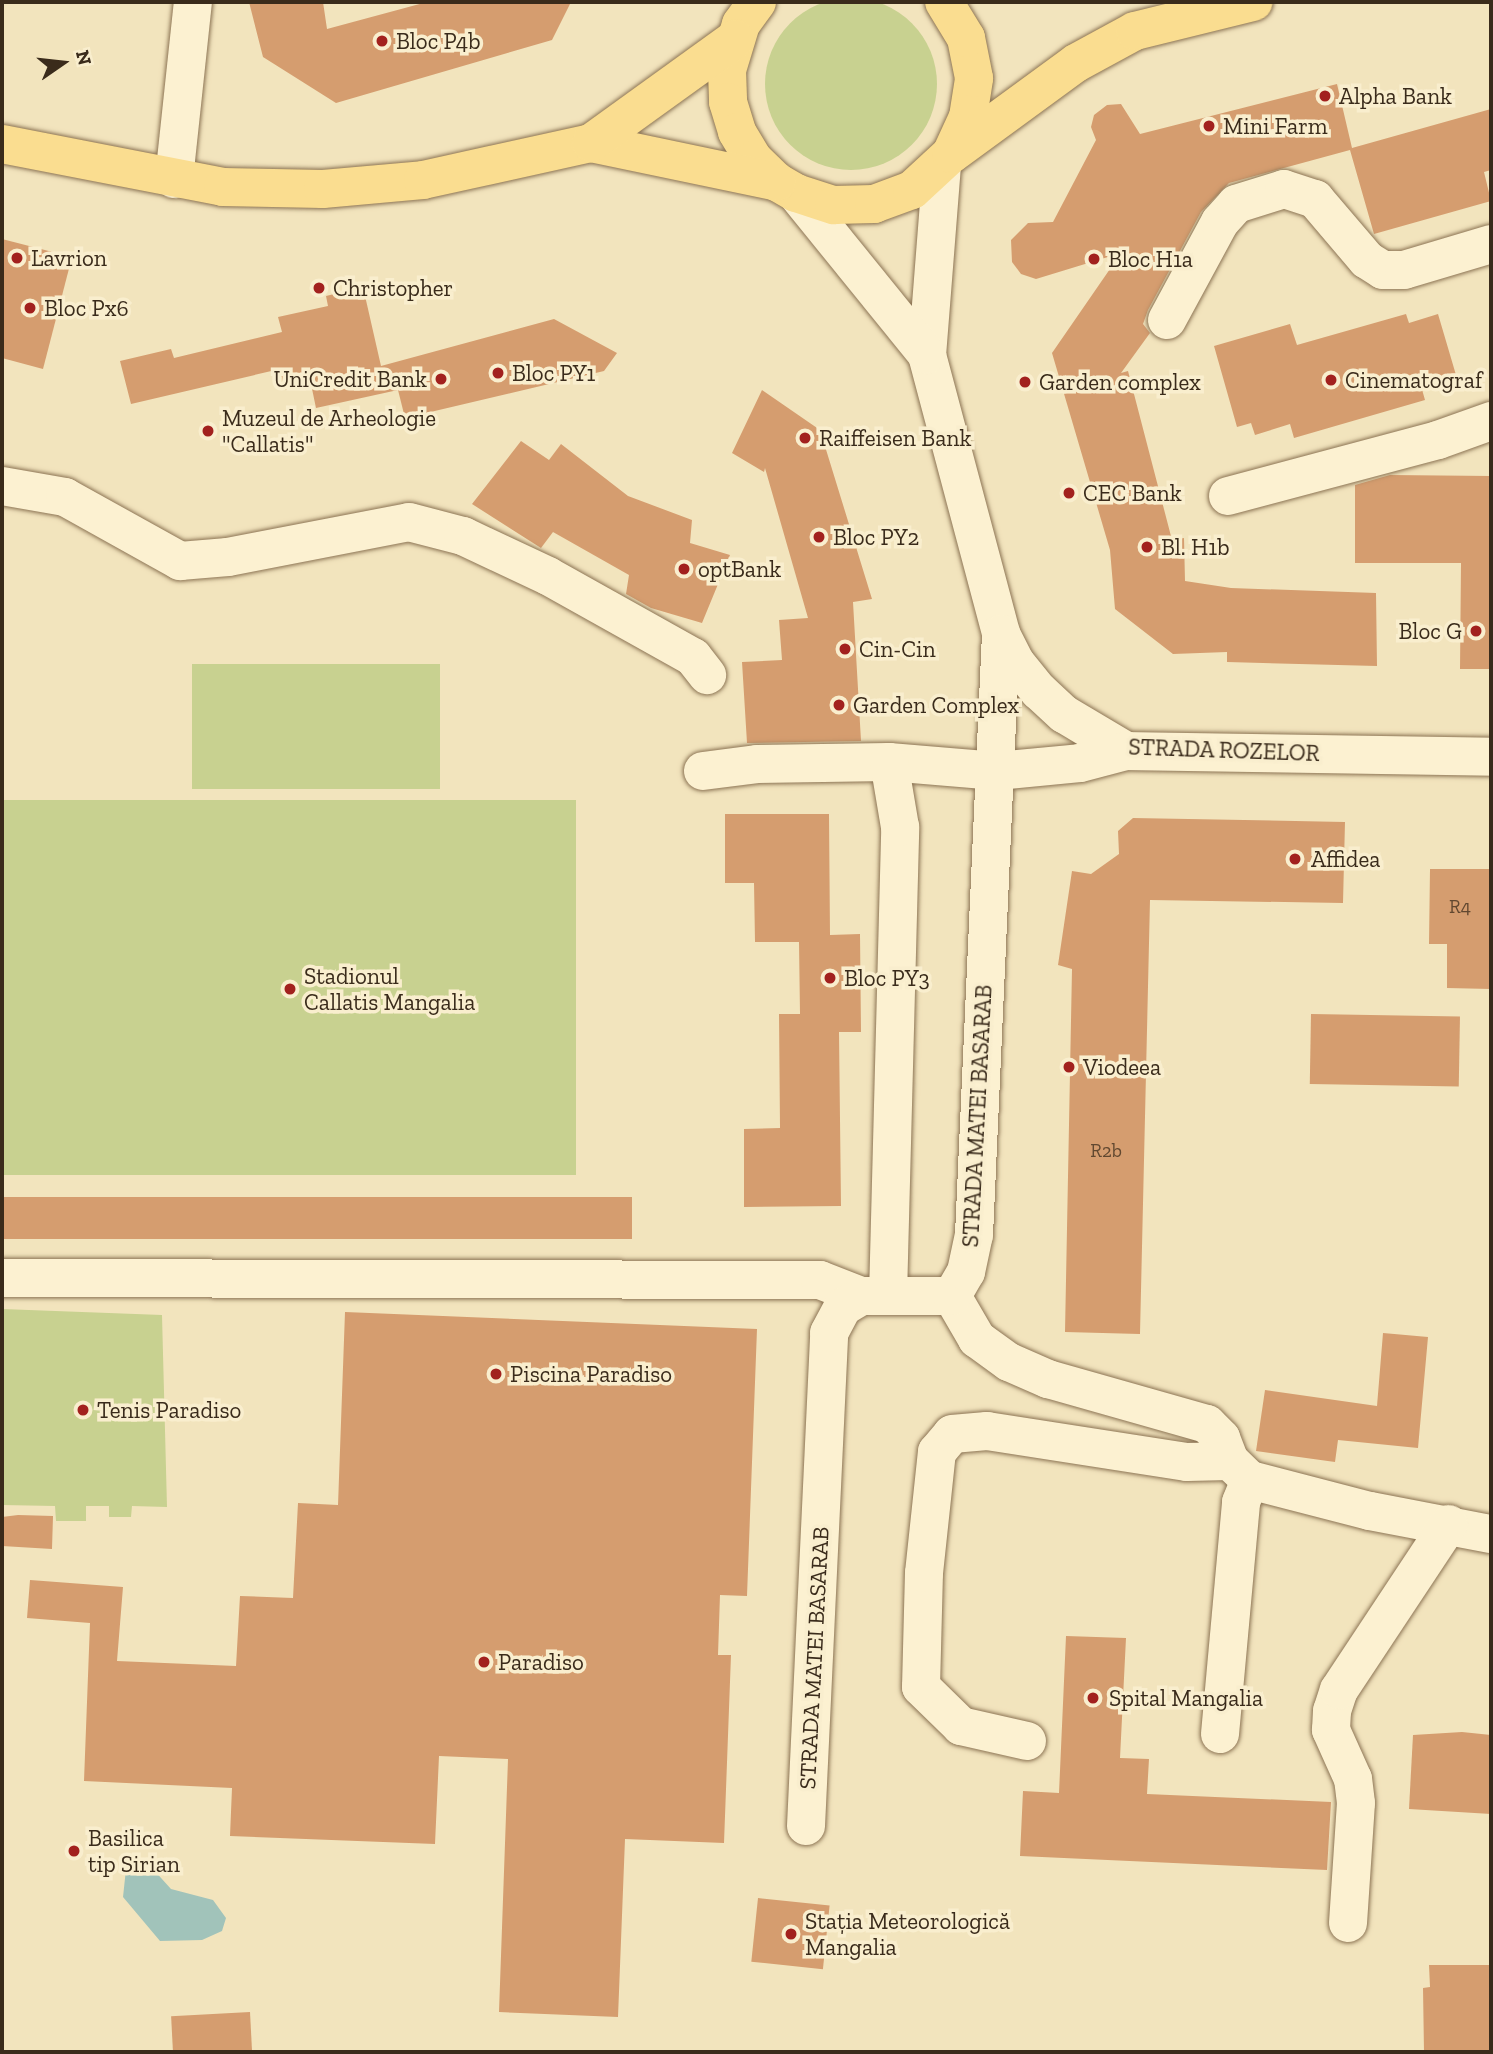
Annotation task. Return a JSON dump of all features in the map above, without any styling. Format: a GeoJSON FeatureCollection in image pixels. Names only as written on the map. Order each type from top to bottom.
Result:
{"type":"FeatureCollection","features":[{"type":"Feature","properties":{"kind":"main road"},"geometry":{"type":"LineString","coordinates":[[944,2],[966,38],[974,78],[968,117],[947,159]]}},
{"type":"Feature","properties":{"kind":"main road"},"geometry":{"type":"LineString","coordinates":[[2,144],[174,179],[270,190],[336,188],[423,180],[591,143],[787,188],[834,205],[874,204],[912,190],[947,159],[1076,63],[1135,31],[1253,2]]}},
{"type":"Feature","properties":{"kind":"main road"},"geometry":{"type":"LineString","coordinates":[[591,143],[744,17]]}},
{"type":"Feature","properties":{"kind":"main road"},"geometry":{"type":"LineString","coordinates":[[744,17],[727,69],[728,102],[737,132],[754,160],[787,188]]}},
{"type":"Feature","properties":{"kind":"street"},"geometry":{"type":"LineString","coordinates":[[174,179],[193,2]]}},
{"type":"Feature","properties":{"kind":"street","name":"STRADA ROZELOR"},"geometry":{"type":"LineString","coordinates":[[947,159],[927,355],[1001,634],[1016,663],[1064,714],[1126,751],[1491,757]]}},
{"type":"Feature","properties":{"kind":"street","name":"STRADA ROZELOR"},"geometry":{"type":"LineString","coordinates":[[787,188],[927,355]]}},
{"type":"Feature","properties":{"kind":"street"},"geometry":{"type":"LineString","coordinates":[[1167,320],[1220,222],[1236,204],[1284,189],[1315,199],[1367,260],[1382,270],[1404,270],[1491,244]]}},
{"type":"Feature","properties":{"kind":"street"},"geometry":{"type":"LineString","coordinates":[[1228,496],[1438,440],[1491,421]]}},
{"type":"Feature","properties":{"kind":"street"},"geometry":{"type":"LineString","coordinates":[[2,486],[65,497],[180,561],[228,557],[409,522],[463,536],[548,576],[693,657],[707,675]]}},
{"type":"Feature","properties":{"kind":"street","name":"STRADA MATEI BASARAB"},"geometry":{"type":"LineString","coordinates":[[952,1296],[966,1272],[974,1235],[997,771],[1001,634]]}},
{"type":"Feature","properties":{"kind":"street"},"geometry":{"type":"LineString","coordinates":[[703,771],[757,764],[889,762],[997,771],[1080,763],[1126,751]]}},
{"type":"Feature","properties":{"kind":"street"},"geometry":{"type":"LineString","coordinates":[[875,1296],[900,827],[889,762]]}},
{"type":"Feature","properties":{"kind":"street"},"geometry":{"type":"LineString","coordinates":[[2,1278],[820,1280],[875,1296],[952,1296],[977,1339],[1009,1362],[1048,1379],[1207,1424],[1221,1438],[1240,1471],[1241,1502],[1220,1734]]}},
{"type":"Feature","properties":{"kind":"street","name":"STRADA MATEI BASARAB"},"geometry":{"type":"LineString","coordinates":[[806,1826],[829,1334],[843,1307],[875,1296]]}},
{"type":"Feature","properties":{"kind":"street"},"geometry":{"type":"LineString","coordinates":[[1027,1741],[961,1726],[921,1687],[924,1573],[937,1452],[952,1434],[987,1430],[1240,1471],[1370,1511],[1491,1534]]}},
{"type":"Feature","properties":{"kind":"street"},"geometry":{"type":"LineString","coordinates":[[1348,1923],[1356,1802],[1353,1779],[1331,1731],[1332,1711],[1339,1690],[1449,1524]]}},
{"type":"Feature","properties":{"kind":"green space"},"geometry":{"type":"Polygon","coordinates":[[[851,-2],[884,5],[912,23],[930,51],[937,84],[930,117],[912,145],[884,163],[851,170],[818,163],[790,145],[772,117],[765,84],[772,51],[790,23],[818,5],[851,-2]]]}},
{"type":"Feature","properties":{"kind":"green space"},"geometry":{"type":"Polygon","coordinates":[[[192,664],[440,664],[440,789],[192,789],[192,664]]]}},
{"type":"Feature","properties":{"kind":"green space","name":"Stadionul Callatis Mangalia"},"geometry":{"type":"Polygon","coordinates":[[[2,800],[576,800],[576,1175],[2,1175],[2,800]]]}},
{"type":"Feature","properties":{"kind":"green space","name":"Tenis Paradiso"},"geometry":{"type":"Polygon","coordinates":[[[2,1309],[162,1315],[167,1507],[132,1506],[131,1517],[109,1517],[109,1506],[86,1506],[86,1521],[56,1521],[55,1506],[2,1505],[2,1309]]]}},
{"type":"Feature","properties":{"kind":"water"},"geometry":{"type":"Polygon","coordinates":[[[138,1861],[152,1868],[171,1889],[213,1900],[226,1918],[222,1931],[202,1940],[160,1941],[123,1897],[126,1869],[138,1861]]]}},
{"type":"Feature","properties":{"kind":"building","name":"Bloc P4b"},"geometry":{"type":"Polygon","coordinates":[[[249,2],[323,2],[327,29],[427,2],[571,2],[552,40],[336,103],[263,57],[249,2]]]}},
{"type":"Feature","properties":{"kind":"building"},"geometry":{"type":"Polygon","coordinates":[[[1337,84],[1352,148],[1491,109],[1491,170],[1484,172],[1491,201],[1374,234],[1350,150],[1229,183],[1201,212],[1148,310],[1143,324],[1150,333],[1121,373],[1128,371],[1172,540],[1184,538],[1185,581],[1231,588],[1376,593],[1377,666],[1227,662],[1227,652],[1173,654],[1115,609],[1110,550],[1052,353],[1121,253],[1036,279],[1021,274],[1012,262],[1011,240],[1028,223],[1053,222],[1096,140],[1091,127],[1094,115],[1107,105],[1121,104],[1140,134],[1337,84]]]}},
{"type":"Feature","properties":{"kind":"building","name":"Bloc Px6"},"geometry":{"type":"Polygon","coordinates":[[[2,239],[72,257],[43,369],[2,358],[2,239]]]}},
{"type":"Feature","properties":{"kind":"building"},"geometry":{"type":"Polygon","coordinates":[[[363,287],[381,366],[554,319],[617,353],[604,371],[405,418],[398,390],[316,408],[311,384],[328,380],[285,390],[280,369],[131,404],[120,361],[171,349],[174,358],[282,332],[278,317],[328,306],[326,296],[363,287]]]}},
{"type":"Feature","properties":{"kind":"building","name":"Cinematograf"},"geometry":{"type":"Polygon","coordinates":[[[1406,314],[1409,323],[1438,314],[1456,375],[1421,386],[1425,400],[1294,438],[1290,424],[1255,435],[1251,423],[1237,427],[1214,346],[1290,324],[1297,345],[1406,314]]]}},
{"type":"Feature","properties":{"kind":"building"},"geometry":{"type":"Polygon","coordinates":[[[762,390],[820,430],[872,599],[853,602],[861,741],[747,743],[742,662],[782,660],[779,620],[808,618],[765,468],[764,472],[732,453],[762,390]]]}},
{"type":"Feature","properties":{"kind":"building"},"geometry":{"type":"Polygon","coordinates":[[[521,441],[549,460],[561,444],[628,496],[692,520],[690,543],[730,555],[702,623],[651,608],[626,594],[629,575],[553,532],[541,548],[472,504],[521,441]]]}},
{"type":"Feature","properties":{"kind":"building"},"geometry":{"type":"Polygon","coordinates":[[[1390,475],[1491,476],[1491,669],[1460,669],[1461,563],[1355,563],[1355,485],[1390,475]]]}},
{"type":"Feature","properties":{"kind":"building","name":"Bloc PY3"},"geometry":{"type":"Polygon","coordinates":[[[725,814],[829,814],[830,935],[860,934],[861,1032],[839,1032],[841,1206],[744,1207],[744,1129],[780,1128],[779,1014],[800,1014],[799,942],[755,942],[754,883],[725,883],[725,814]]]}},
{"type":"Feature","properties":{"kind":"building"},"geometry":{"type":"Polygon","coordinates":[[[1133,818],[1345,822],[1343,903],[1150,900],[1140,1334],[1065,1332],[1072,969],[1058,965],[1072,871],[1091,874],[1119,854],[1118,831],[1133,818]]]}},
{"type":"Feature","properties":{"kind":"building"},"geometry":{"type":"Polygon","coordinates":[[[1430,869],[1491,869],[1491,989],[1447,988],[1447,944],[1429,944],[1430,869]]]}},
{"type":"Feature","properties":{"kind":"building"},"geometry":{"type":"Polygon","coordinates":[[[1311,1014],[1460,1017],[1459,1087],[1310,1084],[1311,1014]]]}},
{"type":"Feature","properties":{"kind":"building"},"geometry":{"type":"Polygon","coordinates":[[[2,1197],[632,1197],[632,1239],[2,1239],[2,1197]]]}},
{"type":"Feature","properties":{"kind":"building","name":"Paradiso"},"geometry":{"type":"Polygon","coordinates":[[[345,1312],[757,1329],[747,1596],[720,1595],[718,1655],[731,1655],[724,1843],[625,1839],[618,2017],[499,2012],[508,1759],[439,1756],[435,1844],[230,1836],[232,1788],[84,1781],[90,1623],[27,1618],[30,1580],[123,1587],[117,1661],[236,1666],[240,1596],[293,1598],[298,1503],[338,1505],[345,1312]]]}},
{"type":"Feature","properties":{"kind":"building"},"geometry":{"type":"Polygon","coordinates":[[[1383,1333],[1428,1337],[1418,1448],[1338,1440],[1335,1462],[1256,1451],[1265,1390],[1377,1406],[1383,1333]]]}},
{"type":"Feature","properties":{"kind":"building"},"geometry":{"type":"Polygon","coordinates":[[[53,1516],[52,1549],[2,1546],[2,1517],[53,1516]]]}},
{"type":"Feature","properties":{"kind":"building","name":"Spital Mangalia"},"geometry":{"type":"Polygon","coordinates":[[[1066,1636],[1126,1638],[1120,1758],[1149,1759],[1147,1794],[1331,1802],[1327,1870],[1020,1856],[1023,1791],[1059,1793],[1066,1636]]]}},
{"type":"Feature","properties":{"kind":"building"},"geometry":{"type":"Polygon","coordinates":[[[1462,1732],[1491,1735],[1491,1814],[1409,1809],[1413,1735],[1462,1732]]]}},
{"type":"Feature","properties":{"kind":"building","name":"Stația Meteorologică Mangalia"},"geometry":{"type":"Polygon","coordinates":[[[758,1898],[830,1906],[823,1969],[751,1962],[758,1898]]]}},
{"type":"Feature","properties":{"kind":"building"},"geometry":{"type":"Polygon","coordinates":[[[1429,1965],[1491,1965],[1491,2052],[1424,2052],[1423,1988],[1430,1987],[1429,1965]]]}},
{"type":"Feature","properties":{"kind":"building"},"geometry":{"type":"Polygon","coordinates":[[[250,2012],[252,2052],[173,2052],[171,2016],[250,2012]]]}},
{"type":"Feature","properties":{"kind":"place","name":"Bloc P4b"},"geometry":{"type":"Point","coordinates":[382,41]}},
{"type":"Feature","properties":{"kind":"place","name":"Alpha Bank"},"geometry":{"type":"Point","coordinates":[1325,96]}},
{"type":"Feature","properties":{"kind":"place","name":"Mini Farm"},"geometry":{"type":"Point","coordinates":[1209,126]}},
{"type":"Feature","properties":{"kind":"place","name":"Lavrion"},"geometry":{"type":"Point","coordinates":[17,258]}},
{"type":"Feature","properties":{"kind":"place","name":"Bloc H1a"},"geometry":{"type":"Point","coordinates":[1094,259]}},
{"type":"Feature","properties":{"kind":"place","name":"Christopher"},"geometry":{"type":"Point","coordinates":[319,288]}},
{"type":"Feature","properties":{"kind":"place","name":"Bloc Px6"},"geometry":{"type":"Point","coordinates":[30,308]}},
{"type":"Feature","properties":{"kind":"place","name":"Bloc PY1"},"geometry":{"type":"Point","coordinates":[498,373]}},
{"type":"Feature","properties":{"kind":"place","name":"UniCredit Bank"},"geometry":{"type":"Point","coordinates":[441,379]}},
{"type":"Feature","properties":{"kind":"place","name":"Cinematograf"},"geometry":{"type":"Point","coordinates":[1331,380]}},
{"type":"Feature","properties":{"kind":"place","name":"Garden complex"},"geometry":{"type":"Point","coordinates":[1025,382]}},
{"type":"Feature","properties":{"kind":"place","name":"Muzeul de Arheologie \"Callatis\""},"geometry":{"type":"Point","coordinates":[208,431]}},
{"type":"Feature","properties":{"kind":"place","name":"Raiffeisen Bank"},"geometry":{"type":"Point","coordinates":[805,438]}},
{"type":"Feature","properties":{"kind":"place","name":"CEC Bank"},"geometry":{"type":"Point","coordinates":[1069,493]}},
{"type":"Feature","properties":{"kind":"place","name":"Bloc PY2"},"geometry":{"type":"Point","coordinates":[819,537]}},
{"type":"Feature","properties":{"kind":"place","name":"Bl. H1b"},"geometry":{"type":"Point","coordinates":[1147,547]}},
{"type":"Feature","properties":{"kind":"place","name":"optBank"},"geometry":{"type":"Point","coordinates":[684,569]}},
{"type":"Feature","properties":{"kind":"place","name":"Bloc G"},"geometry":{"type":"Point","coordinates":[1476,631]}},
{"type":"Feature","properties":{"kind":"place","name":"Cin-Cin"},"geometry":{"type":"Point","coordinates":[845,649]}},
{"type":"Feature","properties":{"kind":"place","name":"Garden Complex"},"geometry":{"type":"Point","coordinates":[839,705]}},
{"type":"Feature","properties":{"kind":"place","name":"Affidea"},"geometry":{"type":"Point","coordinates":[1295,859]}},
{"type":"Feature","properties":{"kind":"place","name":"Bloc PY3"},"geometry":{"type":"Point","coordinates":[830,978]}},
{"type":"Feature","properties":{"kind":"place","name":"Stadionul Callatis Mangalia"},"geometry":{"type":"Point","coordinates":[290,989]}},
{"type":"Feature","properties":{"kind":"place","name":"Viodeea"},"geometry":{"type":"Point","coordinates":[1069,1067]}},
{"type":"Feature","properties":{"kind":"place","name":"Piscina Paradiso"},"geometry":{"type":"Point","coordinates":[496,1374]}},
{"type":"Feature","properties":{"kind":"place","name":"Tenis Paradiso"},"geometry":{"type":"Point","coordinates":[83,1410]}},
{"type":"Feature","properties":{"kind":"place","name":"Paradiso"},"geometry":{"type":"Point","coordinates":[484,1662]}},
{"type":"Feature","properties":{"kind":"place","name":"Spital Mangalia"},"geometry":{"type":"Point","coordinates":[1093,1698]}},
{"type":"Feature","properties":{"kind":"place","name":"Basilica tip Sirian"},"geometry":{"type":"Point","coordinates":[74,1851]}},
{"type":"Feature","properties":{"kind":"place","name":"Stația Meteorologică Mangalia"},"geometry":{"type":"Point","coordinates":[791,1934]}}]}
